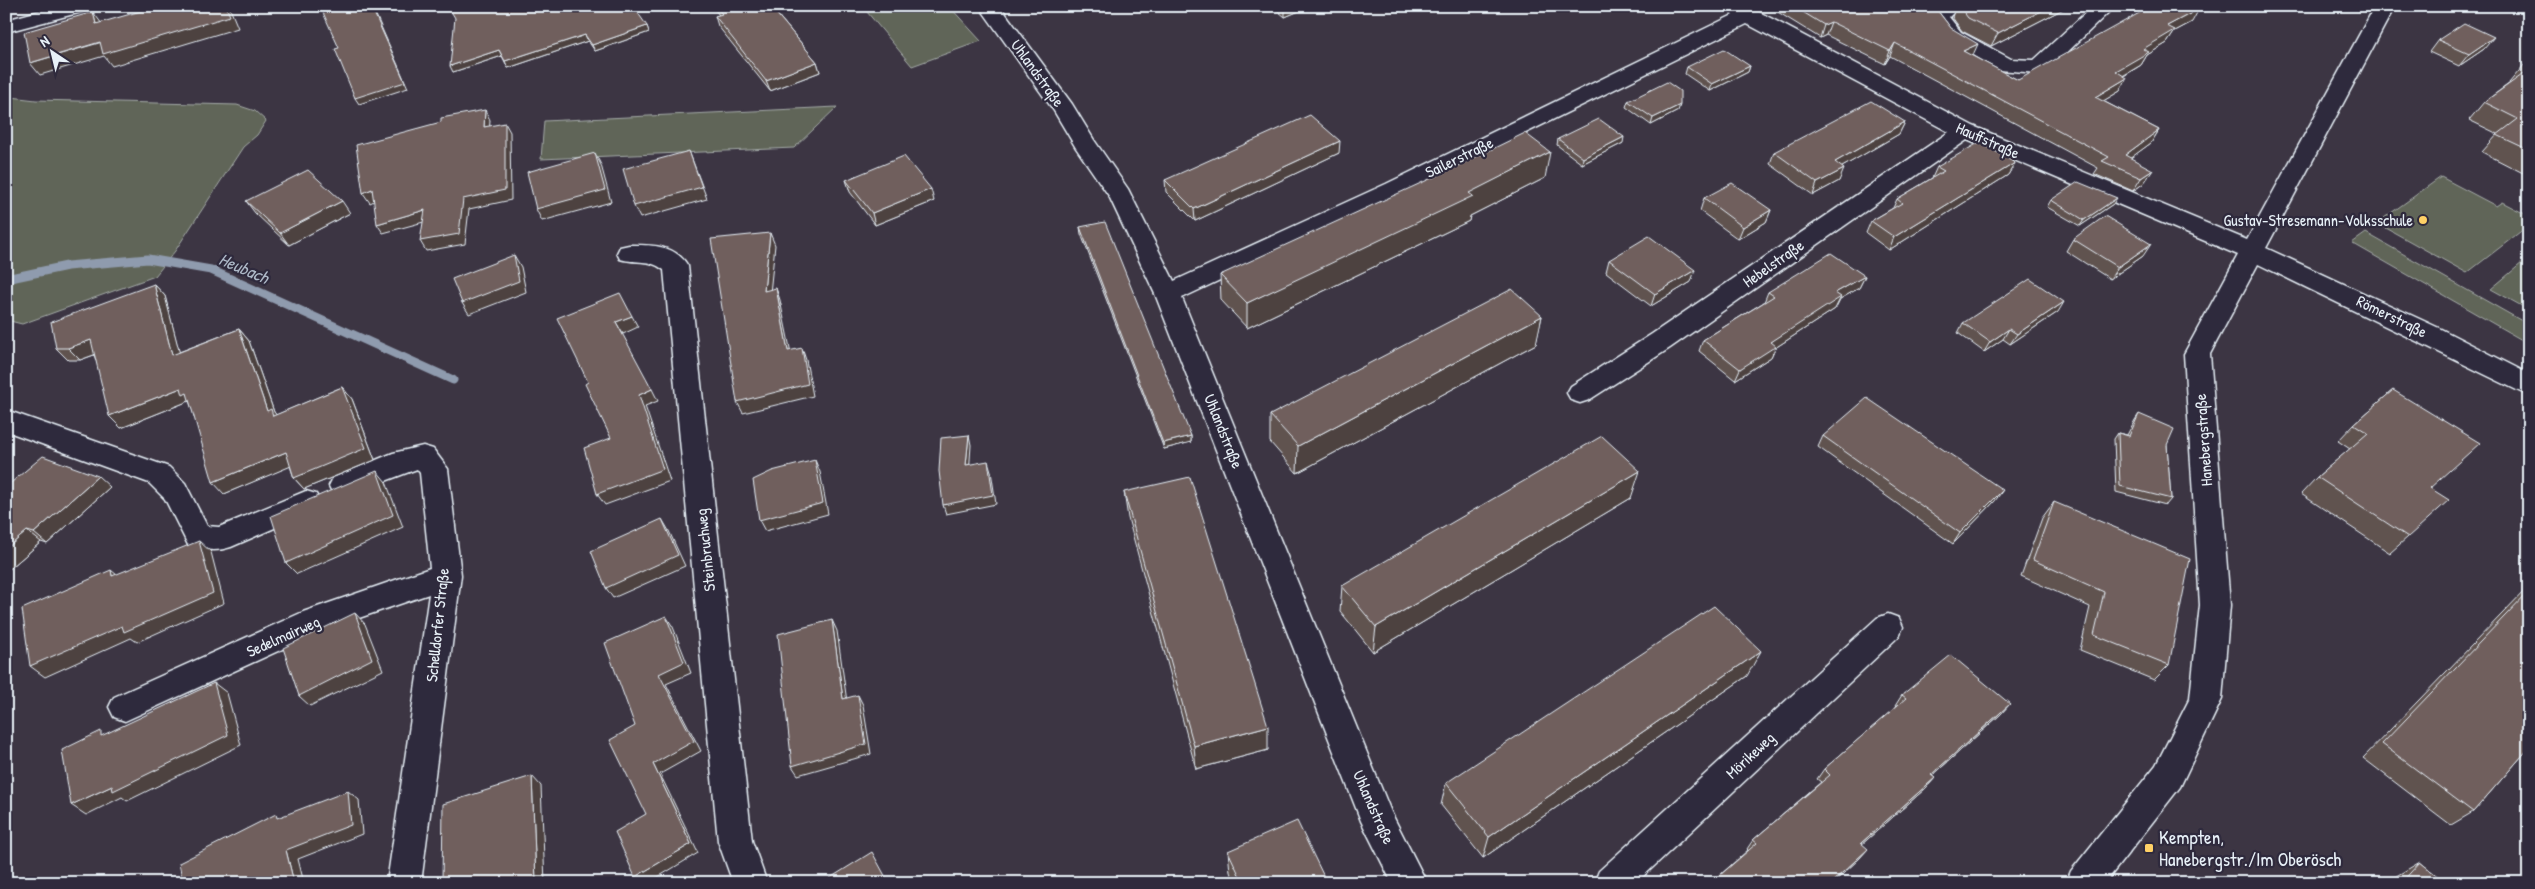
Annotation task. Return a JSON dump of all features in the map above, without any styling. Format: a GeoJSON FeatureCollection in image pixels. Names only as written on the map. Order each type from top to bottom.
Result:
{"type":"FeatureCollection","features":[{"type":"Feature","properties":{"kind":"street"},"geometry":{"type":"LineString","coordinates":[[6,26],[82,6]]}},
{"type":"Feature","properties":{"kind":"street","name":"Uhlandstraße"},"geometry":{"type":"LineString","coordinates":[[989,6],[1064,108],[1084,143],[1120,194],[1168,294],[1378,821],[1410,883]]}},
{"type":"Feature","properties":{"kind":"street"},"geometry":{"type":"LineString","coordinates":[[1950,6],[1938,16],[1954,36],[2006,65],[2039,67],[2106,6]]}},
{"type":"Feature","properties":{"kind":"street","name":"Hanebergstraße"},"geometry":{"type":"LineString","coordinates":[[2083,883],[2168,776],[2206,699],[2215,605],[2197,354],[2385,6]]}},
{"type":"Feature","properties":{"kind":"street","name":"Sailerstraße"},"geometry":{"type":"LineString","coordinates":[[1168,294],[1394,189],[1741,11]]}},
{"type":"Feature","properties":{"kind":"street","name":"Hauffstraße"},"geometry":{"type":"LineString","coordinates":[[1741,11],[1965,131],[2253,251]]}},
{"type":"Feature","properties":{"kind":"street","name":"Hebelstraße"},"geometry":{"type":"LineString","coordinates":[[1580,393],[1661,341],[1965,131]]}},
{"type":"Feature","properties":{"kind":"street","name":"Römerstraße"},"geometry":{"type":"LineString","coordinates":[[2253,251],[2430,335],[2529,386]]}},
{"type":"Feature","properties":{"kind":"street","name":"Steinbruchweg"},"geometry":{"type":"LineString","coordinates":[[629,253],[657,253],[676,266],[735,841],[750,883]]}},
{"type":"Feature","properties":{"kind":"street","name":"Schelldorfer Straße"},"geometry":{"type":"LineString","coordinates":[[6,420],[159,475],[175,491],[198,536],[220,539],[403,460],[422,457],[434,469],[446,575],[404,883]]}},
{"type":"Feature","properties":{"kind":"street","name":"Sedelmairweg"},"geometry":{"type":"LineString","coordinates":[[125,707],[314,621],[446,575]]}},
{"type":"Feature","properties":{"kind":"street","name":"Mörikeweg"},"geometry":{"type":"LineString","coordinates":[[1611,883],[1888,628]]}},
{"type":"Feature","properties":{"kind":"green space"},"geometry":{"type":"Polygon","coordinates":[[[862,6],[949,6],[981,41],[912,66],[862,6]]]}},
{"type":"Feature","properties":{"kind":"green space"},"geometry":{"type":"Polygon","coordinates":[[[11,97],[36,100],[237,105],[255,111],[266,121],[257,135],[243,147],[175,251],[155,276],[22,324],[6,320],[6,100],[11,97]]]}},
{"type":"Feature","properties":{"kind":"green space"},"geometry":{"type":"Polygon","coordinates":[[[837,107],[794,148],[541,159],[544,121],[837,107]]]}},
{"type":"Feature","properties":{"kind":"green space"},"geometry":{"type":"Polygon","coordinates":[[[2441,177],[2496,206],[2502,202],[2529,216],[2529,225],[2467,273],[2377,223],[2441,177]]]}},
{"type":"Feature","properties":{"kind":"green space"},"geometry":{"type":"Polygon","coordinates":[[[2366,233],[2529,325],[2529,344],[2352,243],[2366,233]]]}},
{"type":"Feature","properties":{"kind":"green space"},"geometry":{"type":"Polygon","coordinates":[[[2529,257],[2529,310],[2491,289],[2529,257]]]}},
{"type":"Feature","properties":{"kind":"building"},"geometry":{"type":"Polygon","coordinates":[[[158,6],[226,6],[230,16],[103,54],[100,42],[30,63],[24,32],[93,12],[96,24],[158,6]]]}},
{"type":"Feature","properties":{"kind":"building"},"geometry":{"type":"Polygon","coordinates":[[[320,6],[371,6],[405,82],[355,98],[335,49],[339,48],[320,6]]]}},
{"type":"Feature","properties":{"kind":"building"},"geometry":{"type":"Polygon","coordinates":[[[448,6],[633,6],[647,26],[592,45],[585,35],[505,61],[499,50],[450,66],[455,18],[448,6]]]}},
{"type":"Feature","properties":{"kind":"building"},"geometry":{"type":"Polygon","coordinates":[[[716,6],[770,6],[817,62],[766,81],[715,16],[722,14],[716,6]]]}},
{"type":"Feature","properties":{"kind":"building"},"geometry":{"type":"Polygon","coordinates":[[[1793,6],[1934,6],[1951,28],[1978,44],[1963,51],[2018,80],[2152,6],[2195,6],[2199,9],[2167,26],[2175,30],[2143,49],[2149,52],[2116,71],[2127,78],[2095,97],[2159,130],[2125,155],[2153,170],[2141,178],[2102,161],[2109,157],[1895,43],[1890,51],[1831,22],[1824,25],[1793,6]]]}},
{"type":"Feature","properties":{"kind":"building"},"geometry":{"type":"Polygon","coordinates":[[[1959,6],[2051,6],[1998,33],[1968,18],[1959,6]]]}},
{"type":"Feature","properties":{"kind":"building"},"geometry":{"type":"Polygon","coordinates":[[[2464,23],[2494,37],[2469,54],[2438,40],[2464,23]]]}},
{"type":"Feature","properties":{"kind":"building"},"geometry":{"type":"Polygon","coordinates":[[[1724,49],[1750,66],[1712,84],[1687,67],[1724,49]]]}},
{"type":"Feature","properties":{"kind":"building"},"geometry":{"type":"Polygon","coordinates":[[[2529,70],[2529,150],[2497,135],[2518,119],[2484,102],[2529,70]]]}},
{"type":"Feature","properties":{"kind":"building"},"geometry":{"type":"Polygon","coordinates":[[[1667,82],[1680,91],[1680,105],[1653,118],[1628,101],[1667,82]]]}},
{"type":"Feature","properties":{"kind":"building"},"geometry":{"type":"Polygon","coordinates":[[[1871,101],[1905,122],[1835,162],[1844,169],[1817,183],[1774,152],[1871,101]]]}},
{"type":"Feature","properties":{"kind":"building"},"geometry":{"type":"Polygon","coordinates":[[[485,110],[484,127],[505,123],[505,190],[463,199],[459,234],[420,241],[425,210],[377,224],[372,189],[363,193],[356,145],[441,122],[441,118],[485,110]]]}},
{"type":"Feature","properties":{"kind":"building"},"geometry":{"type":"Polygon","coordinates":[[[1310,115],[1340,141],[1194,209],[1165,180],[1310,115]]]}},
{"type":"Feature","properties":{"kind":"building"},"geometry":{"type":"Polygon","coordinates":[[[1599,119],[1624,137],[1583,158],[1558,139],[1599,119]]]}},
{"type":"Feature","properties":{"kind":"building"},"geometry":{"type":"Polygon","coordinates":[[[1525,133],[1550,152],[1469,193],[1473,196],[1247,303],[1220,275],[1445,172],[1525,133]]]}},
{"type":"Feature","properties":{"kind":"building"},"geometry":{"type":"Polygon","coordinates":[[[1980,142],[2015,163],[1894,237],[1871,221],[1902,203],[1897,199],[1944,171],[1937,167],[1980,142]]]}},
{"type":"Feature","properties":{"kind":"building"},"geometry":{"type":"Polygon","coordinates":[[[689,151],[702,187],[634,206],[623,169],[689,151]]]}},
{"type":"Feature","properties":{"kind":"building"},"geometry":{"type":"Polygon","coordinates":[[[595,153],[605,190],[536,209],[527,172],[595,153]]]}},
{"type":"Feature","properties":{"kind":"building"},"geometry":{"type":"Polygon","coordinates":[[[904,156],[931,189],[872,213],[846,180],[904,156]]]}},
{"type":"Feature","properties":{"kind":"building"},"geometry":{"type":"Polygon","coordinates":[[[308,170],[342,201],[280,233],[246,201],[308,170]]]}},
{"type":"Feature","properties":{"kind":"building"},"geometry":{"type":"Polygon","coordinates":[[[2078,182],[2117,198],[2084,220],[2051,200],[2078,182]]]}},
{"type":"Feature","properties":{"kind":"building"},"geometry":{"type":"Polygon","coordinates":[[[1732,183],[1771,210],[1743,227],[1704,198],[1732,183]]]}},
{"type":"Feature","properties":{"kind":"building"},"geometry":{"type":"Polygon","coordinates":[[[2105,216],[2151,244],[2118,267],[2073,239],[2105,216]]]}},
{"type":"Feature","properties":{"kind":"building"},"geometry":{"type":"Polygon","coordinates":[[[1105,222],[1191,436],[1163,443],[1080,227],[1105,222]]]}},
{"type":"Feature","properties":{"kind":"building"},"geometry":{"type":"Polygon","coordinates":[[[770,233],[764,291],[776,288],[788,351],[802,348],[808,384],[737,402],[711,239],[770,233]]]}},
{"type":"Feature","properties":{"kind":"building"},"geometry":{"type":"Polygon","coordinates":[[[1649,236],[1695,270],[1655,294],[1609,260],[1649,236]]]}},
{"type":"Feature","properties":{"kind":"building"},"geometry":{"type":"Polygon","coordinates":[[[1831,253],[1865,276],[1835,293],[1841,297],[1771,342],[1776,346],[1740,369],[1703,340],[1774,296],[1768,292],[1831,253]]]}},
{"type":"Feature","properties":{"kind":"building"},"geometry":{"type":"Polygon","coordinates":[[[514,255],[519,281],[462,303],[452,279],[514,255]]]}},
{"type":"Feature","properties":{"kind":"building"},"geometry":{"type":"Polygon","coordinates":[[[2030,279],[2064,302],[2017,334],[2009,329],[1990,342],[1963,323],[2030,279]]]}},
{"type":"Feature","properties":{"kind":"building"},"geometry":{"type":"Polygon","coordinates":[[[154,284],[172,355],[239,329],[267,411],[271,409],[273,416],[342,387],[366,448],[294,478],[286,452],[213,482],[187,393],[183,395],[181,388],[109,416],[91,340],[68,348],[56,348],[51,322],[154,284]]]}},
{"type":"Feature","properties":{"kind":"building"},"geometry":{"type":"Polygon","coordinates":[[[1512,289],[1542,316],[1298,446],[1270,415],[1512,289]]]}},
{"type":"Feature","properties":{"kind":"building"},"geometry":{"type":"Polygon","coordinates":[[[620,293],[632,316],[616,322],[652,389],[639,395],[663,469],[597,494],[584,448],[611,438],[585,384],[588,382],[557,318],[620,293]]]}},
{"type":"Feature","properties":{"kind":"building"},"geometry":{"type":"Polygon","coordinates":[[[2393,390],[2480,443],[2430,488],[2449,500],[2408,537],[2317,477],[2368,433],[2354,424],[2393,390]]]}},
{"type":"Feature","properties":{"kind":"building"},"geometry":{"type":"Polygon","coordinates":[[[1867,398],[2003,490],[1960,533],[1823,436],[1867,398]]]}},
{"type":"Feature","properties":{"kind":"building"},"geometry":{"type":"Polygon","coordinates":[[[2139,414],[2174,429],[2167,445],[2171,499],[2120,486],[2118,433],[2129,436],[2139,414]]]}},
{"type":"Feature","properties":{"kind":"building"},"geometry":{"type":"Polygon","coordinates":[[[969,435],[966,465],[988,461],[993,495],[943,505],[939,471],[941,438],[969,435]]]}},
{"type":"Feature","properties":{"kind":"building"},"geometry":{"type":"Polygon","coordinates":[[[1602,436],[1640,471],[1376,627],[1342,586],[1602,436]]]}},
{"type":"Feature","properties":{"kind":"building"},"geometry":{"type":"Polygon","coordinates":[[[43,456],[98,476],[34,533],[27,531],[6,549],[6,487],[43,456]]]}},
{"type":"Feature","properties":{"kind":"building"},"geometry":{"type":"Polygon","coordinates":[[[815,460],[823,503],[759,520],[753,480],[772,471],[815,460]]]}},
{"type":"Feature","properties":{"kind":"building"},"geometry":{"type":"Polygon","coordinates":[[[377,471],[393,515],[286,563],[271,516],[377,471]]]}},
{"type":"Feature","properties":{"kind":"building"},"geometry":{"type":"Polygon","coordinates":[[[1190,477],[1268,726],[1194,746],[1124,492],[1190,477]]]}},
{"type":"Feature","properties":{"kind":"building"},"geometry":{"type":"Polygon","coordinates":[[[2054,502],[2190,559],[2169,665],[2094,635],[2104,592],[2033,560],[2054,502]]]}},
{"type":"Feature","properties":{"kind":"building"},"geometry":{"type":"Polygon","coordinates":[[[662,519],[678,555],[606,588],[591,551],[662,519]]]}},
{"type":"Feature","properties":{"kind":"building"},"geometry":{"type":"Polygon","coordinates":[[[199,541],[213,593],[124,632],[122,626],[30,666],[22,609],[111,570],[112,576],[199,541]]]}},
{"type":"Feature","properties":{"kind":"building"},"geometry":{"type":"Polygon","coordinates":[[[2529,591],[2529,748],[2473,812],[2382,744],[2529,591]]]}},
{"type":"Feature","properties":{"kind":"building"},"geometry":{"type":"Polygon","coordinates":[[[1714,606],[1761,651],[1489,837],[1446,783],[1714,606]]]}},
{"type":"Feature","properties":{"kind":"building"},"geometry":{"type":"Polygon","coordinates":[[[355,613],[372,659],[299,696],[283,648],[355,613]]]}},
{"type":"Feature","properties":{"kind":"building"},"geometry":{"type":"Polygon","coordinates":[[[666,616],[684,662],[659,674],[694,741],[653,764],[691,844],[635,877],[615,832],[646,814],[610,740],[635,726],[605,643],[666,616]]]}},
{"type":"Feature","properties":{"kind":"building"},"geometry":{"type":"Polygon","coordinates":[[[832,620],[843,699],[858,695],[866,744],[792,766],[778,634],[832,620]]]}},
{"type":"Feature","properties":{"kind":"building"},"geometry":{"type":"Polygon","coordinates":[[[1951,655],[2010,704],[1931,775],[1935,778],[1861,843],[1868,849],[1831,883],[1711,883],[1757,843],[1753,840],[1830,775],[1824,769],[1906,698],[1902,695],[1951,655]]]}},
{"type":"Feature","properties":{"kind":"building"},"geometry":{"type":"Polygon","coordinates":[[[214,683],[228,735],[113,791],[112,786],[71,805],[62,750],[101,731],[101,736],[214,683]]]}},
{"type":"Feature","properties":{"kind":"building"},"geometry":{"type":"Polygon","coordinates":[[[532,776],[536,883],[442,883],[443,804],[532,776]]]}},
{"type":"Feature","properties":{"kind":"building"},"geometry":{"type":"Polygon","coordinates":[[[348,791],[351,825],[286,850],[294,883],[183,883],[179,863],[276,814],[277,818],[348,791]]]}},
{"type":"Feature","properties":{"kind":"building"},"geometry":{"type":"Polygon","coordinates":[[[1297,821],[1327,883],[1243,883],[1228,851],[1297,821]]]}},
{"type":"Feature","properties":{"kind":"building"},"geometry":{"type":"Polygon","coordinates":[[[872,852],[889,883],[822,883],[872,852]]]}},
{"type":"Feature","properties":{"kind":"building"},"geometry":{"type":"Polygon","coordinates":[[[2420,862],[2446,883],[2401,883],[2420,862]]]}},
{"type":"Feature","properties":{"kind":"waterway","name":"Heubach"},"geometry":{"type":"LineString","coordinates":[[6,279],[67,266],[148,259],[211,270],[453,380]]}},
{"type":"Feature","properties":{"kind":"place","name":"Gustav-Stresemann-Volksschule"},"geometry":{"type":"Point","coordinates":[2423,220]}},
{"type":"Feature","properties":{"kind":"place","name":"Kempten, Hanebergstr./Im Oberösch"},"geometry":{"type":"Point","coordinates":[2149,848]}}]}
